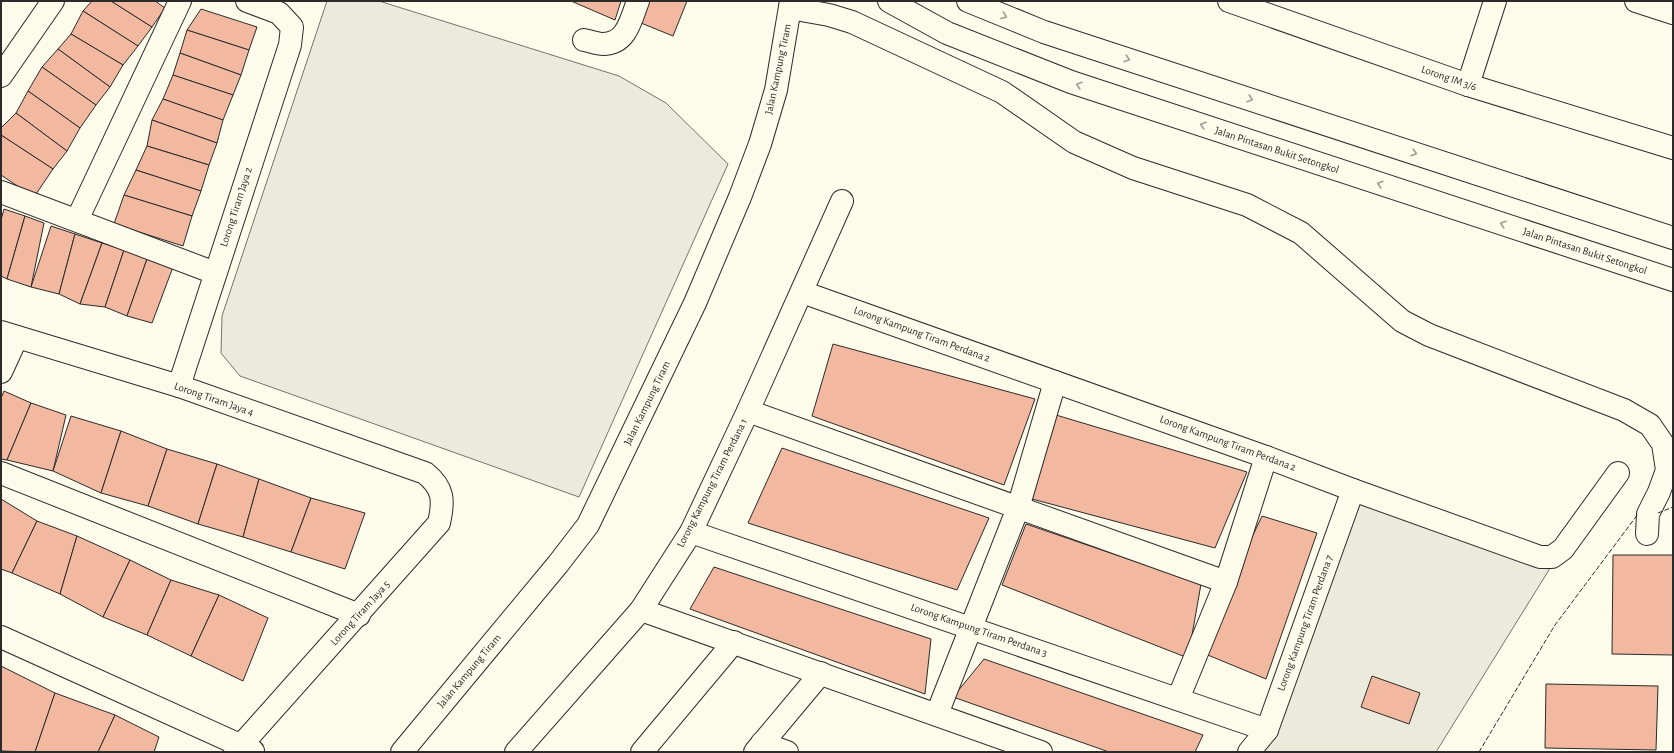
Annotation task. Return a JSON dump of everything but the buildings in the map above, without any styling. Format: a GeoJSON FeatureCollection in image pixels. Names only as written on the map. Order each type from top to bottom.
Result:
{"type":"FeatureCollection","features":[{"type":"Feature","properties":{"kind":"street"},"geometry":{"type":"LineString","coordinates":[[1,76],[53,1]]}},
{"type":"Feature","properties":{"kind":"street"},"geometry":{"type":"LineString","coordinates":[[77,220],[180,1]]}},
{"type":"Feature","properties":{"kind":"street","name":"Lorong Tiram Jaya 2"},"geometry":{"type":"LineString","coordinates":[[179,386],[290,45],[292,27],[279,13],[247,1]]}},
{"type":"Feature","properties":{"kind":"street"},"geometry":{"type":"LineString","coordinates":[[584,40],[604,44],[618,40],[626,32],[638,1]]}},
{"type":"Feature","properties":{"kind":"street","name":"Jalan Pintasan Bukit Setongkol"},"geometry":{"type":"LineString","coordinates":[[889,1],[947,33],[1071,82],[1673,280]]}},
{"type":"Feature","properties":{"kind":"street"},"geometry":{"type":"LineString","coordinates":[[968,1],[1044,32],[1673,238]]}},
{"type":"Feature","properties":{"kind":"street","name":"Lorong IM 3/6"},"geometry":{"type":"LineString","coordinates":[[1229,1],[1468,85],[1673,148]]}},
{"type":"Feature","properties":{"kind":"street"},"geometry":{"type":"LineString","coordinates":[[1468,85],[1495,1]]}},
{"type":"Feature","properties":{"kind":"street"},"geometry":{"type":"LineString","coordinates":[[1636,1],[1673,13]]}},
{"type":"Feature","properties":{"kind":"street"},"geometry":{"type":"LineString","coordinates":[[790,5],[829,14],[852,22],[1002,92],[1074,142],[1133,168],[1247,205],[1301,233],[1402,321],[1429,335],[1624,410],[1650,425],[1663,444],[1667,470],[1659,492],[1648,514],[1647,534]]}},
{"type":"Feature","properties":{"kind":"street","name":"Jalan Kampung Tiram"},"geometry":{"type":"LineString","coordinates":[[402,752],[558,564],[588,525],[695,303],[740,197],[760,144],[776,90],[790,5]]}},
{"type":"Feature","properties":{"kind":"street"},"geometry":{"type":"LineString","coordinates":[[1,192],[215,273]]}},
{"type":"Feature","properties":{"kind":"street","name":"Lorong Kampung Tiram Perdana 1"},"geometry":{"type":"LineString","coordinates":[[516,752],[641,610],[691,532],[748,411],[842,201]]}},
{"type":"Feature","properties":{"kind":"street","name":"Lorong Kampung Tiram Perdana 2"},"geometry":{"type":"LineString","coordinates":[[802,292],[1266,457],[1540,557],[1552,557],[1563,549],[1618,473]]}},
{"type":"Feature","properties":{"kind":"street"},"geometry":{"type":"LineString","coordinates":[[1,372],[9,335]]}},
{"type":"Feature","properties":{"kind":"street","name":"Lorong Tiram Jaya 4"},"geometry":{"type":"LineString","coordinates":[[9,335],[179,386],[425,473]]}},
{"type":"Feature","properties":{"kind":"street"},"geometry":{"type":"LineString","coordinates":[[937,714],[1018,508],[1055,382]]}},
{"type":"Feature","properties":{"kind":"street"},"geometry":{"type":"LineString","coordinates":[[748,411],[1226,582]]}},
{"type":"Feature","properties":{"kind":"street"},"geometry":{"type":"LineString","coordinates":[[1178,699],[1226,582],[1266,457]]}},
{"type":"Feature","properties":{"kind":"street"},"geometry":{"type":"LineString","coordinates":[[1,473],[359,615]]}},
{"type":"Feature","properties":{"kind":"street","name":"Lorong Tiram Jaya 5"},"geometry":{"type":"LineString","coordinates":[[1,637],[244,750],[439,523],[442,510],[442,496],[436,482],[425,473]]}},
{"type":"Feature","properties":{"kind":"street","name":"Lorong Kampung Tiram Perdana 7"},"geometry":{"type":"LineString","coordinates":[[1249,752],[1267,730],[1353,490]]}},
{"type":"Feature","properties":{"kind":"street","name":"Lorong Kampung Tiram Perdana 3"},"geometry":{"type":"LineString","coordinates":[[691,532],[1267,730]]}},
{"type":"Feature","properties":{"kind":"street"},"geometry":{"type":"LineString","coordinates":[[641,610],[1041,752]]}},
{"type":"Feature","properties":{"kind":"street"},"geometry":{"type":"LineString","coordinates":[[642,752],[734,642]]}},
{"type":"Feature","properties":{"kind":"street"},"geometry":{"type":"LineString","coordinates":[[758,747],[821,673]]}},
{"type":"Feature","properties":{"kind":"street"},"geometry":{"type":"LineString","coordinates":[[758,747],[787,752]]}},
{"type":"Feature","properties":{"kind":"shaded area"},"geometry":{"type":"Polygon","coordinates":[[[327,1],[379,1],[619,76],[666,103],[728,164],[579,497],[240,376],[221,353],[222,316],[327,1]]]}},
{"type":"Feature","properties":{"kind":"shaded area"},"geometry":{"type":"Polygon","coordinates":[[[1357,496],[1552,565],[1436,752],[1253,752],[1357,496]]]}},
{"type":"Feature","properties":{"kind":"fence"},"geometry":{"type":"LineString","coordinates":[[1658,513],[1673,507]]}},
{"type":"Feature","properties":{"kind":"fence"},"geometry":{"type":"LineString","coordinates":[[1479,752],[1555,625],[1638,514]]}}]}
